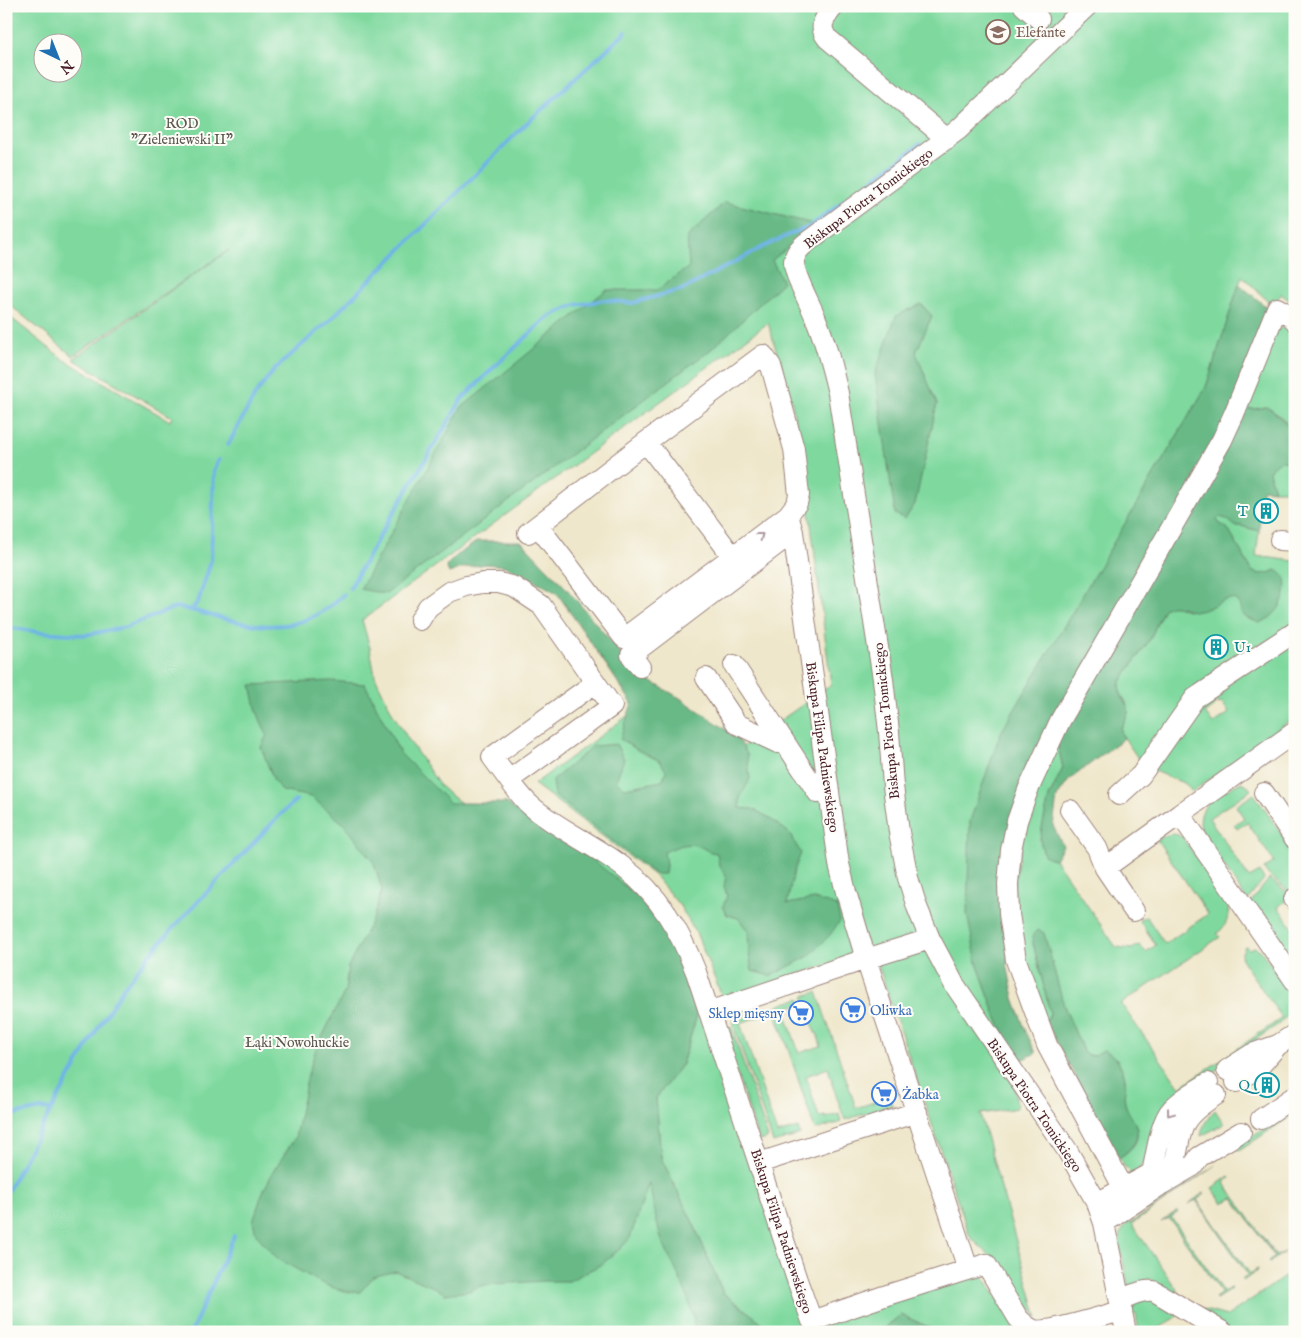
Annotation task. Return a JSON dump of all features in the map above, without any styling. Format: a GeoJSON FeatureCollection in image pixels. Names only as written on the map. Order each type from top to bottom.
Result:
{"type":"FeatureCollection","features":[{"type":"Feature","properties":{"kind":"street","name":"Biskupa Piotra Tomickiego"},"geometry":{"type":"LineString","coordinates":[[834,6],[822,26],[822,30],[827,38],[947,139]]}},
{"type":"Feature","properties":{"kind":"street","name":"Biskupa Piotra Tomickiego"},"geometry":{"type":"LineString","coordinates":[[1087,6],[962,126],[807,242],[798,251],[794,262],[796,272],[826,347],[838,393],[883,679],[893,786],[908,878],[917,907],[930,938],[954,984],[1068,1150],[1097,1203],[1104,1223],[1126,1332]]}},
{"type":"Feature","properties":{"kind":"street"},"geometry":{"type":"LineString","coordinates":[[1124,1188],[1047,1045],[1016,960],[1008,899],[1011,850],[1017,821],[1028,790],[1060,720],[1222,440],[1277,308],[1290,315],[1295,321]]}},
{"type":"Feature","properties":{"kind":"street"},"geometry":{"type":"LineString","coordinates":[[640,667],[631,655],[791,524],[800,495],[794,449],[771,366],[763,355],[646,442],[533,530],[624,638],[733,556],[791,524]]}},
{"type":"Feature","properties":{"kind":"street"},"geometry":{"type":"LineString","coordinates":[[646,442],[733,556]]}},
{"type":"Feature","properties":{"kind":"street","name":"Biskupa Filipa Padniewskiego"},"geometry":{"type":"LineString","coordinates":[[791,524],[839,864],[866,959],[968,1269]]}},
{"type":"Feature","properties":{"kind":"street"},"geometry":{"type":"LineString","coordinates":[[420,620],[428,607],[438,599],[449,592],[466,586],[499,583],[514,587],[541,605],[612,706],[514,787]]}},
{"type":"Feature","properties":{"kind":"street"},"geometry":{"type":"LineString","coordinates":[[1119,796],[1141,775],[1195,698],[1295,632]]}},
{"type":"Feature","properties":{"kind":"street"},"geometry":{"type":"LineString","coordinates":[[734,666],[818,793],[828,791]]}},
{"type":"Feature","properties":{"kind":"street"},"geometry":{"type":"LineString","coordinates":[[706,678],[737,724],[778,744],[783,740]]}},
{"type":"Feature","properties":{"kind":"street","name":"Biskupa Filipa Padniewskiego"},"geometry":{"type":"LineString","coordinates":[[595,683],[492,757],[529,804],[545,817],[623,866],[654,895],[676,927],[696,972],[812,1321],[986,1264],[1018,1318],[1034,1330],[1058,1328],[1121,1305]]}},
{"type":"Feature","properties":{"kind":"street"},"geometry":{"type":"LineString","coordinates":[[1105,868],[1295,732]]}},
{"type":"Feature","properties":{"kind":"street"},"geometry":{"type":"LineString","coordinates":[[1264,793],[1295,839]]}},
{"type":"Feature","properties":{"kind":"street"},"geometry":{"type":"LineString","coordinates":[[1070,810],[1097,848],[1105,868],[1134,911]]}},
{"type":"Feature","properties":{"kind":"street"},"geometry":{"type":"LineString","coordinates":[[1180,814],[1295,981]]}},
{"type":"Feature","properties":{"kind":"street"},"geometry":{"type":"LineString","coordinates":[[709,1012],[930,938]]}},
{"type":"Feature","properties":{"kind":"street"},"geometry":{"type":"LineString","coordinates":[[1231,1076],[1259,1066],[1286,1040]]}},
{"type":"Feature","properties":{"kind":"street"},"geometry":{"type":"LineString","coordinates":[[1104,1223],[1157,1179],[1170,1174],[1185,1122],[1212,1089],[1181,1101],[1168,1114],[1163,1124],[1157,1179]]}},
{"type":"Feature","properties":{"kind":"street"},"geometry":{"type":"LineString","coordinates":[[1261,1118],[1295,1096]]}},
{"type":"Feature","properties":{"kind":"street"},"geometry":{"type":"LineString","coordinates":[[759,1163],[917,1112]]}},
{"type":"Feature","properties":{"kind":"street"},"geometry":{"type":"LineString","coordinates":[[1097,1203],[1124,1188],[1194,1166],[1211,1156],[1241,1132]]}},
{"type":"Feature","properties":{"kind":"street"},"geometry":{"type":"LineString","coordinates":[[1174,1164],[1194,1156],[1211,1156]]}},
{"type":"Feature","properties":{"kind":"street"},"geometry":{"type":"LineString","coordinates":[[1121,1305],[1143,1291],[1154,1291],[1223,1332]]}},
{"type":"Feature","properties":{"kind":"green space"},"geometry":{"type":"Polygon","coordinates":[[[6,6],[1295,6],[1295,305],[1281,294],[1273,306],[1242,276],[1206,387],[1041,667],[977,963],[996,1016],[1011,1049],[1017,1108],[980,1114],[1038,1318],[999,1264],[970,1237],[873,950],[723,999],[697,935],[680,906],[655,876],[534,784],[663,690],[742,747],[831,685],[809,509],[792,402],[768,323],[362,620],[375,676],[379,685],[393,714],[440,786],[468,808],[505,822],[538,819],[609,865],[628,885],[644,924],[634,959],[664,1179],[696,1329],[694,1332],[6,1332],[6,314],[63,359],[170,421],[172,417],[73,359],[229,250],[73,356],[6,302],[6,6]]]}},
{"type":"Feature","properties":{"kind":"green space"},"geometry":{"type":"Polygon","coordinates":[[[725,202],[818,225],[772,260],[783,282],[714,347],[386,594],[360,589],[461,408],[606,290],[657,290],[689,267],[687,237],[725,202]]]}},
{"type":"Feature","properties":{"kind":"green space"},"geometry":{"type":"Polygon","coordinates":[[[1239,284],[1270,310],[1231,413],[1023,789],[1007,964],[1014,998],[1036,1053],[1019,1061],[1011,1049],[996,1016],[977,963],[967,914],[970,821],[1000,734],[1206,387],[1239,284]]]}},
{"type":"Feature","properties":{"kind":"green space"},"geometry":{"type":"Polygon","coordinates":[[[921,304],[932,316],[916,353],[937,404],[915,504],[905,519],[895,514],[875,374],[896,316],[921,304]]]}},
{"type":"Feature","properties":{"kind":"green space"},"geometry":{"type":"Polygon","coordinates":[[[1288,326],[1295,332],[1295,428],[1293,429],[1280,416],[1266,407],[1242,409],[1275,331],[1288,326]]]}},
{"type":"Feature","properties":{"kind":"green space"},"geometry":{"type":"Polygon","coordinates":[[[1266,407],[1293,429],[1295,428],[1295,463],[1280,461],[1269,471],[1274,490],[1262,489],[1259,531],[1235,526],[1221,517],[1217,520],[1227,528],[1253,572],[1264,574],[1276,570],[1285,579],[1284,598],[1281,605],[1271,616],[1259,623],[1245,617],[1238,603],[1232,599],[1199,611],[1176,606],[1167,607],[1163,610],[1150,639],[1120,683],[1120,692],[1128,708],[1128,713],[1121,728],[1124,738],[1069,780],[1057,797],[1053,826],[1063,846],[1055,859],[1050,858],[1044,855],[1040,840],[1049,797],[1063,768],[1057,742],[1242,409],[1266,407]]]}},
{"type":"Feature","properties":{"kind":"green space"},"geometry":{"type":"Polygon","coordinates":[[[1282,461],[1295,463],[1295,490],[1274,490],[1269,471],[1275,463],[1282,461]]]}},
{"type":"Feature","properties":{"kind":"green space"},"geometry":{"type":"Polygon","coordinates":[[[1219,517],[1228,520],[1235,526],[1259,531],[1256,556],[1294,561],[1295,557],[1295,627],[1258,646],[1143,766],[1121,733],[1121,728],[1128,713],[1126,702],[1120,692],[1120,683],[1150,639],[1163,610],[1173,605],[1185,610],[1192,610],[1229,598],[1238,602],[1241,611],[1276,570],[1264,574],[1253,572],[1227,528],[1217,520],[1219,517]]]}},
{"type":"Feature","properties":{"kind":"green space"},"geometry":{"type":"Polygon","coordinates":[[[477,541],[521,541],[566,588],[619,651],[634,672],[680,698],[737,737],[747,754],[750,779],[740,798],[740,808],[753,809],[768,817],[788,832],[801,853],[794,871],[787,904],[814,899],[837,906],[840,921],[829,936],[809,956],[771,976],[752,971],[748,931],[738,918],[727,915],[723,906],[727,896],[724,886],[726,876],[719,865],[717,853],[689,844],[676,847],[664,852],[665,874],[655,874],[555,796],[553,780],[593,746],[616,744],[624,759],[616,781],[625,788],[662,781],[666,771],[660,761],[620,739],[632,703],[557,593],[505,566],[486,564],[462,568],[449,573],[446,566],[477,541]]]}},
{"type":"Feature","properties":{"kind":"green space"},"geometry":{"type":"Polygon","coordinates":[[[1295,636],[1295,717],[1192,792],[1186,784],[1149,769],[1207,693],[1215,706],[1205,713],[1213,724],[1229,713],[1222,702],[1218,704],[1210,692],[1295,636]]]}},
{"type":"Feature","properties":{"kind":"green space"},"geometry":{"type":"Polygon","coordinates":[[[331,681],[365,684],[400,753],[450,803],[507,803],[530,821],[593,860],[637,896],[667,932],[697,1015],[682,1064],[656,1098],[661,1158],[694,1225],[723,1293],[765,1325],[802,1332],[692,1332],[694,1324],[689,1300],[662,1241],[649,1183],[630,1238],[602,1264],[569,1281],[494,1284],[481,1286],[469,1291],[445,1294],[436,1288],[395,1271],[373,1277],[360,1292],[347,1292],[325,1285],[280,1260],[256,1234],[253,1221],[262,1194],[274,1170],[295,1138],[308,1074],[316,1049],[345,991],[348,967],[373,918],[382,890],[374,863],[344,824],[311,797],[282,791],[274,781],[261,747],[267,735],[257,712],[251,685],[331,681]]]}},
{"type":"Feature","properties":{"kind":"green space"},"geometry":{"type":"Polygon","coordinates":[[[1057,742],[1063,768],[1049,797],[1040,840],[1042,848],[1050,858],[1055,859],[1116,947],[1132,949],[1139,945],[1146,952],[1156,945],[1139,920],[1146,916],[1165,944],[1208,914],[1157,840],[1166,835],[1175,834],[1182,837],[1226,900],[1228,910],[1228,919],[1217,934],[1220,937],[1121,1004],[1180,1087],[1221,1060],[1224,1065],[1176,1097],[1144,1162],[1138,1171],[1125,1176],[1130,1171],[1119,1158],[1130,1150],[1134,1144],[1137,1138],[1137,1129],[1125,1105],[1125,1076],[1122,1068],[1114,1057],[1088,1056],[1083,1051],[1064,1006],[1033,943],[1050,1012],[1049,1018],[1045,1020],[1023,959],[1014,885],[1026,819],[1057,742]]]}},
{"type":"Feature","properties":{"kind":"green space"},"geometry":{"type":"Polygon","coordinates":[[[1241,782],[1246,784],[1251,790],[1209,818],[1249,878],[1260,872],[1264,879],[1247,901],[1201,830],[1200,820],[1202,812],[1211,800],[1241,782]]]}},
{"type":"Feature","properties":{"kind":"green space"},"geometry":{"type":"Polygon","coordinates":[[[1254,794],[1295,854],[1295,898],[1264,869],[1274,862],[1247,822],[1237,829],[1234,825],[1244,818],[1236,806],[1254,794]]]}},
{"type":"Feature","properties":{"kind":"green space"},"geometry":{"type":"Polygon","coordinates":[[[1269,879],[1291,897],[1278,907],[1295,931],[1295,970],[1249,904],[1269,879]]]}},
{"type":"Feature","properties":{"kind":"green space"},"geometry":{"type":"Polygon","coordinates":[[[1039,930],[1044,933],[1064,1006],[1083,1051],[1091,1056],[1104,1050],[1108,1052],[1115,1058],[1123,1071],[1125,1103],[1135,1123],[1137,1135],[1133,1145],[1119,1158],[1045,1020],[1049,1018],[1050,1012],[1033,943],[1033,934],[1039,930]]]}},
{"type":"Feature","properties":{"kind":"green space"},"geometry":{"type":"Polygon","coordinates":[[[1245,946],[1249,949],[1254,947],[1260,950],[1288,992],[1291,1004],[1290,1010],[1280,1023],[1227,1059],[1225,1057],[1282,1018],[1243,962],[1241,955],[1245,946]]]}},
{"type":"Feature","properties":{"kind":"green space"},"geometry":{"type":"Polygon","coordinates":[[[817,992],[856,1108],[890,1097],[892,1105],[845,1120],[828,1068],[806,1076],[819,1117],[825,1116],[826,1118],[839,1114],[841,1122],[815,1130],[774,1007],[800,998],[802,1003],[789,1007],[790,1010],[785,1012],[799,1053],[821,1046],[804,996],[817,992]]]}},
{"type":"Feature","properties":{"kind":"green space"},"geometry":{"type":"Polygon","coordinates":[[[697,1004],[701,1006],[806,1330],[981,1273],[1020,1332],[940,1332],[901,1315],[879,1332],[802,1332],[765,1325],[723,1293],[694,1225],[661,1158],[656,1098],[682,1064],[697,1015],[697,1004]]]}},
{"type":"Feature","properties":{"kind":"green space"},"geometry":{"type":"Polygon","coordinates":[[[759,1012],[761,1016],[740,1023],[777,1134],[798,1128],[800,1135],[773,1143],[732,1021],[759,1012]]]}},
{"type":"Feature","properties":{"kind":"green space"},"geometry":{"type":"Polygon","coordinates":[[[731,1026],[768,1138],[759,1141],[722,1029],[731,1026]]]}},
{"type":"Feature","properties":{"kind":"green space"},"geometry":{"type":"Polygon","coordinates":[[[1295,1104],[1295,1113],[1239,1151],[1237,1149],[1240,1147],[1242,1140],[1245,1138],[1247,1140],[1266,1128],[1295,1104]]]}},
{"type":"Feature","properties":{"kind":"green space"},"geometry":{"type":"Polygon","coordinates":[[[1215,1110],[1224,1124],[1201,1136],[1206,1122],[1215,1110]]]}},
{"type":"Feature","properties":{"kind":"green space"},"geometry":{"type":"Polygon","coordinates":[[[1216,1165],[1132,1224],[1186,1303],[1194,1307],[1227,1316],[1295,1270],[1295,1332],[1232,1332],[1174,1298],[1152,1280],[1148,1279],[1136,1285],[1128,1286],[1120,1245],[1120,1238],[1124,1227],[1216,1165]]]}},
{"type":"Feature","properties":{"kind":"green space"},"geometry":{"type":"Polygon","coordinates":[[[1229,1176],[1224,1182],[1276,1256],[1284,1252],[1269,1263],[1275,1257],[1233,1198],[1223,1203],[1212,1188],[1229,1176]]]}},
{"type":"Feature","properties":{"kind":"green space"},"geometry":{"type":"Polygon","coordinates":[[[1204,1193],[1197,1200],[1250,1274],[1258,1270],[1243,1281],[1248,1275],[1196,1200],[1188,1204],[1204,1193]]]}},
{"type":"Feature","properties":{"kind":"green space"},"geometry":{"type":"Polygon","coordinates":[[[1177,1211],[1171,1217],[1224,1292],[1230,1288],[1232,1289],[1216,1299],[1222,1293],[1169,1218],[1161,1222],[1177,1211]]]}},
{"type":"Feature","properties":{"kind":"green space"},"geometry":{"type":"Polygon","coordinates":[[[1146,1297],[1177,1315],[1177,1317],[1153,1332],[1139,1332],[1136,1314],[1133,1314],[1132,1311],[1137,1302],[1146,1297]]]}},
{"type":"Feature","properties":{"kind":"green space"},"geometry":{"type":"Polygon","coordinates":[[[901,1315],[940,1332],[879,1332],[901,1315]]]}},
{"type":"Feature","properties":{"kind":"waterway"},"geometry":{"type":"LineString","coordinates":[[228,445],[255,395],[275,369],[330,320],[527,123],[626,32]]}},
{"type":"Feature","properties":{"kind":"waterway"},"geometry":{"type":"LineString","coordinates":[[350,588],[462,399],[548,317],[575,305],[605,300],[632,303],[684,289],[763,247],[809,227],[920,144]]}},
{"type":"Feature","properties":{"kind":"waterway"},"geometry":{"type":"LineString","coordinates":[[6,627],[38,632],[85,635],[126,627],[176,607],[191,610],[198,602],[211,561],[214,469],[219,460]]}},
{"type":"Feature","properties":{"kind":"waterway"},"geometry":{"type":"LineString","coordinates":[[191,610],[236,622],[267,626],[283,625],[297,623],[316,615],[344,594]]}},
{"type":"Feature","properties":{"kind":"waterway"},"geometry":{"type":"LineString","coordinates":[[6,1194],[51,1110],[99,1026],[124,987],[174,927],[296,800]]}},
{"type":"Feature","properties":{"kind":"waterway"},"geometry":{"type":"LineString","coordinates":[[6,1116],[42,1109],[51,1110]]}},
{"type":"Feature","properties":{"kind":"waterway"},"geometry":{"type":"LineString","coordinates":[[191,1332],[234,1236]]}},
{"type":"Feature","properties":{"kind":"place","name":"Elefante"},"geometry":{"type":"Point","coordinates":[998,32]}},
{"type":"Feature","properties":{"kind":"place","name":"T"},"geometry":{"type":"Point","coordinates":[1266,511]}},
{"type":"Feature","properties":{"kind":"place","name":"U1"},"geometry":{"type":"Point","coordinates":[1216,647]}},
{"type":"Feature","properties":{"kind":"place","name":"Oliwka"},"geometry":{"type":"Point","coordinates":[853,1010]}},
{"type":"Feature","properties":{"kind":"place","name":"Sklep mięsny"},"geometry":{"type":"Point","coordinates":[801,1013]}},
{"type":"Feature","properties":{"kind":"place","name":"Q"},"geometry":{"type":"Point","coordinates":[1267,1085]}},
{"type":"Feature","properties":{"kind":"place","name":"Żabka"},"geometry":{"type":"Point","coordinates":[884,1094]}},
{"type":"Feature","properties":{"kind":"park label","name":"ROD \"Zieleniewski II\""},"geometry":{"type":"Point","coordinates":[182,132]}},
{"type":"Feature","properties":{"kind":"park label","name":"Łąki Nowohuckie"},"geometry":{"type":"Point","coordinates":[297,1042]}}]}
